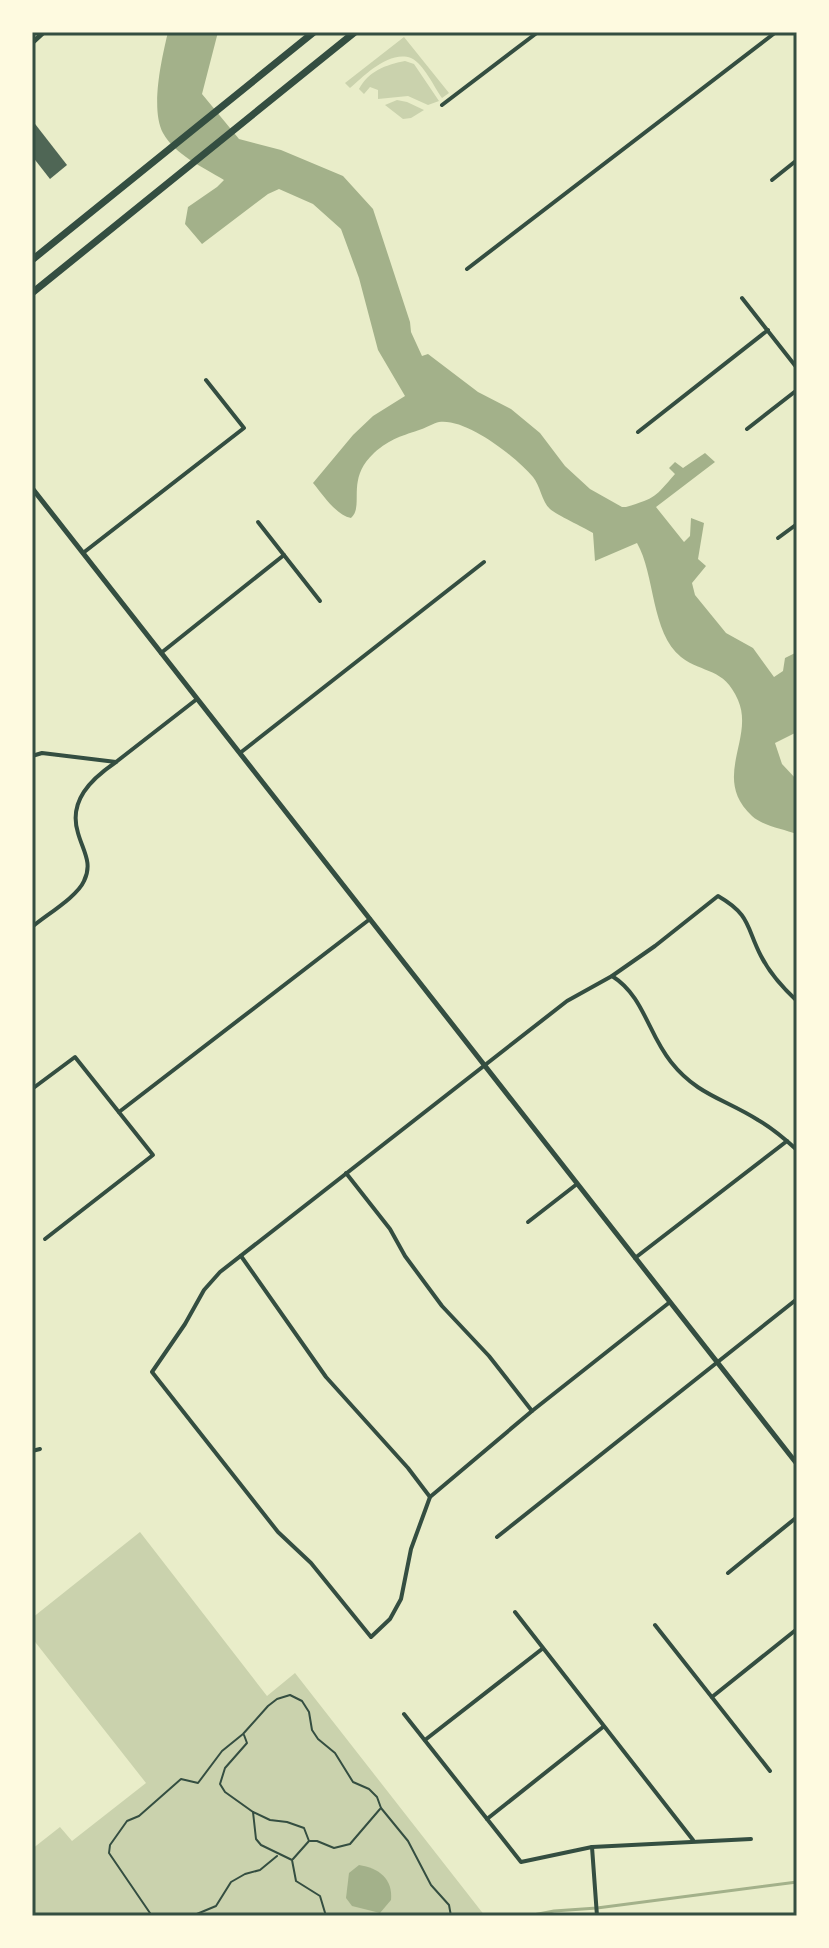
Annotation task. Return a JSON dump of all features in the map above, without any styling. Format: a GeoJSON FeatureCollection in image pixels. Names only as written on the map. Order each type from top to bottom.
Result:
{"type":"FeatureCollection","features":[{"type":"Feature","properties":{"kind":"highway"},"geometry":{"type":"LineString","coordinates":[[32,260],[314,32]]}},
{"type":"Feature","properties":{"kind":"highway"},"geometry":{"type":"LineString","coordinates":[[32,293],[355,32]]}},
{"type":"Feature","properties":{"kind":"street"},"geometry":{"type":"LineString","coordinates":[[32,43],[44,32]]}},
{"type":"Feature","properties":{"kind":"street"},"geometry":{"type":"LineString","coordinates":[[442,105],[538,32]]}},
{"type":"Feature","properties":{"kind":"street"},"geometry":{"type":"LineString","coordinates":[[467,269],[776,32]]}},
{"type":"Feature","properties":{"kind":"street"},"geometry":{"type":"LineString","coordinates":[[772,180],[797,160]]}},
{"type":"Feature","properties":{"kind":"street"},"geometry":{"type":"LineString","coordinates":[[742,298],[797,368]]}},
{"type":"Feature","properties":{"kind":"street"},"geometry":{"type":"LineString","coordinates":[[638,432],[768,330]]}},
{"type":"Feature","properties":{"kind":"street"},"geometry":{"type":"LineString","coordinates":[[83,553],[244,428],[206,380]]}},
{"type":"Feature","properties":{"kind":"street"},"geometry":{"type":"LineString","coordinates":[[747,429],[797,390]]}},
{"type":"Feature","properties":{"kind":"street"},"geometry":{"type":"LineString","coordinates":[[32,488],[797,1463]]}},
{"type":"Feature","properties":{"kind":"street"},"geometry":{"type":"LineString","coordinates":[[258,522],[320,601]]}},
{"type":"Feature","properties":{"kind":"street"},"geometry":{"type":"LineString","coordinates":[[778,538],[797,524]]}},
{"type":"Feature","properties":{"kind":"street"},"geometry":{"type":"LineString","coordinates":[[161,653],[284,555]]}},
{"type":"Feature","properties":{"kind":"street"},"geometry":{"type":"LineString","coordinates":[[240,753],[484,562]]}},
{"type":"Feature","properties":{"kind":"street"},"geometry":{"type":"LineString","coordinates":[[32,927],[72,895],[85,880],[88,862],[77,832],[76,804],[95,778],[197,699]]}},
{"type":"Feature","properties":{"kind":"street"},"geometry":{"type":"LineString","coordinates":[[32,756],[42,753],[116,762]]}},
{"type":"Feature","properties":{"kind":"street"},"geometry":{"type":"LineString","coordinates":[[670,1302],[532,1411],[430,1497],[411,1549],[401,1599],[390,1619],[371,1637],[311,1563],[278,1532],[152,1372],[204,1290],[220,1272],[567,1001],[612,976],[718,896],[737,909],[750,926],[761,956],[797,1001]]}},
{"type":"Feature","properties":{"kind":"street"},"geometry":{"type":"LineString","coordinates":[[119,1112],[370,919]]}},
{"type":"Feature","properties":{"kind":"street"},"geometry":{"type":"LineString","coordinates":[[612,976],[635,996],[660,1047],[684,1076],[714,1098],[757,1119],[797,1150]]}},
{"type":"Feature","properties":{"kind":"street"},"geometry":{"type":"LineString","coordinates":[[32,1089],[75,1057],[153,1155],[45,1239]]}},
{"type":"Feature","properties":{"kind":"street"},"geometry":{"type":"LineString","coordinates":[[635,1258],[787,1141]]}},
{"type":"Feature","properties":{"kind":"street"},"geometry":{"type":"LineString","coordinates":[[346,1173],[390,1229],[405,1256],[442,1306],[489,1356],[532,1411]]}},
{"type":"Feature","properties":{"kind":"street"},"geometry":{"type":"LineString","coordinates":[[528,1222],[577,1184]]}},
{"type":"Feature","properties":{"kind":"street"},"geometry":{"type":"LineString","coordinates":[[241,1256],[326,1377],[430,1497]]}},
{"type":"Feature","properties":{"kind":"street"},"geometry":{"type":"LineString","coordinates":[[497,1537],[797,1299]]}},
{"type":"Feature","properties":{"kind":"street"},"geometry":{"type":"LineString","coordinates":[[32,1451],[40,1449]]}},
{"type":"Feature","properties":{"kind":"street"},"geometry":{"type":"LineString","coordinates":[[728,1573],[797,1517]]}},
{"type":"Feature","properties":{"kind":"street"},"geometry":{"type":"LineString","coordinates":[[515,1612],[693,1840]]}},
{"type":"Feature","properties":{"kind":"street"},"geometry":{"type":"LineString","coordinates":[[655,1625],[770,1771]]}},
{"type":"Feature","properties":{"kind":"street"},"geometry":{"type":"LineString","coordinates":[[712,1697],[797,1629]]}},
{"type":"Feature","properties":{"kind":"street"},"geometry":{"type":"LineString","coordinates":[[425,1740],[542,1649]]}},
{"type":"Feature","properties":{"kind":"street"},"geometry":{"type":"LineString","coordinates":[[404,1714],[521,1862],[592,1847],[751,1839]]}},
{"type":"Feature","properties":{"kind":"street"},"geometry":{"type":"LineString","coordinates":[[487,1819],[603,1727]]}},
{"type":"Feature","properties":{"kind":"street"},"geometry":{"type":"LineString","coordinates":[[592,1847],[597,1916]]}},
{"type":"Feature","properties":{"kind":"path"},"geometry":{"type":"LineString","coordinates":[[152,1916],[109,1853],[110,1845],[127,1821],[139,1816],[181,1779],[198,1783],[222,1751],[277,1699],[290,1695],[302,1701],[309,1712],[312,1730],[335,1753],[353,1782],[369,1789],[377,1797],[381,1808],[408,1841],[424,1873],[449,1905],[451,1916]]}},
{"type":"Feature","properties":{"kind":"path"},"geometry":{"type":"LineString","coordinates":[[243,1734],[247,1743],[225,1768],[220,1784],[225,1792],[253,1812],[270,1820],[304,1828],[309,1841]]}},
{"type":"Feature","properties":{"kind":"path"},"geometry":{"type":"LineString","coordinates":[[292,1860],[309,1841],[334,1848],[357,1840],[381,1808]]}},
{"type":"Feature","properties":{"kind":"path"},"geometry":{"type":"LineString","coordinates":[[253,1812],[256,1839],[278,1855],[292,1860]]}},
{"type":"Feature","properties":{"kind":"path"},"geometry":{"type":"LineString","coordinates":[[192,1916],[216,1906],[231,1882],[260,1870],[278,1855]]}},
{"type":"Feature","properties":{"kind":"path"},"geometry":{"type":"LineString","coordinates":[[292,1860],[296,1881],[320,1896],[326,1916]]}},
{"type":"Feature","properties":{"kind":"shaded area"},"geometry":{"type":"Polygon","coordinates":[[[168,32],[218,32],[202,94],[239,139],[281,150],[343,176],[373,209],[411,332],[422,356],[428,354],[478,392],[511,409],[540,433],[565,466],[590,489],[626,507],[659,492],[675,474],[669,468],[675,462],[683,468],[705,453],[715,462],[656,507],[684,542],[690,536],[691,518],[704,523],[698,559],[706,566],[692,583],[695,595],[726,633],[753,648],[774,677],[783,671],[785,658],[797,652],[797,732],[775,743],[782,764],[797,780],[797,834],[767,825],[752,816],[740,802],[734,773],[742,729],[738,700],[720,676],[689,662],[671,646],[659,619],[637,543],[595,561],[593,533],[550,509],[533,477],[515,459],[477,432],[450,422],[437,423],[403,436],[374,453],[360,473],[355,513],[351,518],[325,499],[313,483],[373,416],[405,396],[378,350],[359,278],[341,229],[313,204],[279,189],[202,244],[185,224],[188,207],[224,180],[182,154],[168,141],[159,123],[157,97],[168,32]]]}},
{"type":"Feature","properties":{"kind":"shaded area"},"geometry":{"type":"Polygon","coordinates":[[[404,37],[449,93],[442,98],[420,65],[403,56],[386,61],[350,88],[345,83],[404,37]]]}},
{"type":"Feature","properties":{"kind":"shaded area"},"geometry":{"type":"Polygon","coordinates":[[[405,61],[414,64],[439,101],[428,105],[408,96],[378,99],[378,90],[370,87],[364,94],[359,89],[378,70],[405,61]]]}},
{"type":"Feature","properties":{"kind":"shaded area"},"geometry":{"type":"Polygon","coordinates":[[[397,100],[424,110],[403,119],[385,105],[397,100]]]}},
{"type":"Feature","properties":{"kind":"shaded area"},"geometry":{"type":"Polygon","coordinates":[[[140,1532],[267,1696],[295,1673],[485,1916],[32,1916],[32,1849],[60,1827],[72,1841],[146,1783],[32,1638],[32,1618],[140,1532]]]}},
{"type":"Feature","properties":{"kind":"shaded area"},"geometry":{"type":"Polygon","coordinates":[[[359,1865],[378,1872],[390,1886],[391,1900],[380,1913],[352,1906],[346,1898],[349,1873],[359,1865]]]}},
{"type":"Feature","properties":{"kind":"building"},"geometry":{"type":"Polygon","coordinates":[[[32,120],[67,165],[50,179],[32,156],[32,120]]]}},
{"type":"Feature","properties":{"kind":"waterway"},"geometry":{"type":"LineString","coordinates":[[528,1916],[797,1882]]}}]}
